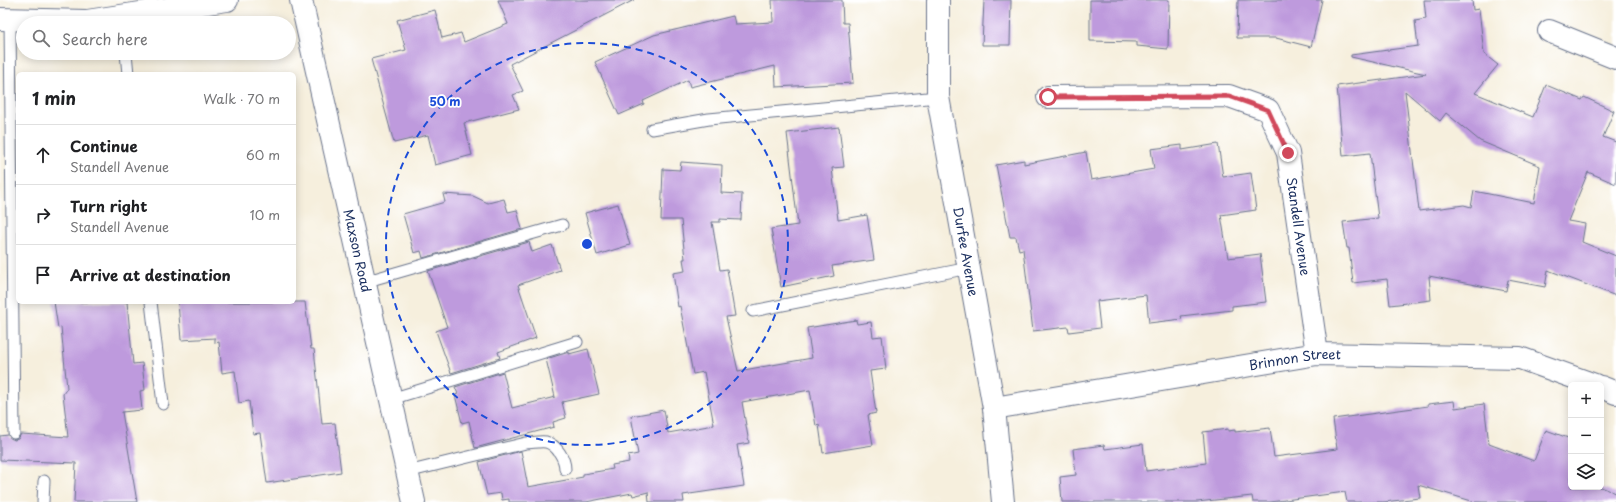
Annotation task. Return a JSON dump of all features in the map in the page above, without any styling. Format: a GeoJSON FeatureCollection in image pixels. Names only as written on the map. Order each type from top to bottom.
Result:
{"type":"FeatureCollection","features":[{"type":"Feature","properties":{"kind":"street"},"geometry":{"type":"LineString","coordinates":[[139,16],[227,0]]}},
{"type":"Feature","properties":{"kind":"street","name":"Maxson Road"},"geometry":{"type":"LineString","coordinates":[[301,0],[414,502]]}},
{"type":"Feature","properties":{"kind":"street","name":"Durfee Avenue"},"geometry":{"type":"LineString","coordinates":[[938,0],[938,97],[994,408],[1003,502]]}},
{"type":"Feature","properties":{"kind":"street"},"geometry":{"type":"LineString","coordinates":[[5,19],[16,19]]}},
{"type":"Feature","properties":{"kind":"street"},"geometry":{"type":"LineString","coordinates":[[1549,31],[1616,58]]}},
{"type":"Feature","properties":{"kind":"street","name":"Standell Avenue"},"geometry":{"type":"LineString","coordinates":[[1048,97],[1229,96],[1268,110],[1288,153],[1317,354]]}},
{"type":"Feature","properties":{"kind":"street","name":"Brinnon Street"},"geometry":{"type":"LineString","coordinates":[[994,408],[1317,354],[1520,358],[1587,382]]}},
{"type":"Feature","properties":{"kind":"street"},"geometry":{"type":"LineString","coordinates":[[1604,388],[1616,392]]}},
{"type":"Feature","properties":{"kind":"lane"},"geometry":{"type":"LineString","coordinates":[[5,19],[14,433]]}},
{"type":"Feature","properties":{"kind":"lane"},"geometry":{"type":"LineString","coordinates":[[127,60],[128,72]]}},
{"type":"Feature","properties":{"kind":"lane"},"geometry":{"type":"LineString","coordinates":[[652,129],[709,119],[938,97]]}},
{"type":"Feature","properties":{"kind":"lane"},"geometry":{"type":"LineString","coordinates":[[364,282],[562,225]]}},
{"type":"Feature","properties":{"kind":"lane"},"geometry":{"type":"LineString","coordinates":[[753,311],[969,268]]}},
{"type":"Feature","properties":{"kind":"lane"},"geometry":{"type":"LineString","coordinates":[[151,304],[163,404]]}},
{"type":"Feature","properties":{"kind":"lane"},"geometry":{"type":"LineString","coordinates":[[391,398],[577,342]]}},
{"type":"Feature","properties":{"kind":"lane"},"geometry":{"type":"LineString","coordinates":[[407,472],[526,443],[539,442],[546,442],[556,449],[564,461],[564,469]]}},
{"type":"Feature","properties":{"kind":"lane"},"geometry":{"type":"LineString","coordinates":[[43,502],[44,481]]}},
{"type":"Feature","properties":{"kind":"building"},"geometry":{"type":"Polygon","coordinates":[[[498,0],[634,0],[510,64],[523,91],[513,95],[519,109],[464,123],[472,155],[435,165],[428,135],[394,143],[371,59],[406,50],[397,20],[435,10],[442,38],[461,33],[464,42],[508,24],[498,0]]]}},
{"type":"Feature","properties":{"kind":"building"},"geometry":{"type":"Polygon","coordinates":[[[772,0],[842,0],[843,23],[848,23],[853,83],[776,87],[775,66],[690,87],[688,80],[643,101],[644,104],[619,115],[595,62],[654,35],[733,16],[735,24],[773,22],[772,0]]]}},
{"type":"Feature","properties":{"kind":"building"},"geometry":{"type":"Polygon","coordinates":[[[984,0],[1011,0],[1010,45],[982,45],[984,0]]]}},
{"type":"Feature","properties":{"kind":"building"},"geometry":{"type":"Polygon","coordinates":[[[1090,0],[1169,0],[1168,49],[1137,46],[1137,42],[1090,41],[1090,0]]]}},
{"type":"Feature","properties":{"kind":"building"},"geometry":{"type":"Polygon","coordinates":[[[1238,0],[1322,0],[1311,47],[1276,38],[1237,38],[1238,0]]]}},
{"type":"Feature","properties":{"kind":"building"},"geometry":{"type":"Polygon","coordinates":[[[1424,0],[1472,0],[1473,10],[1479,9],[1484,54],[1498,65],[1475,93],[1533,117],[1546,85],[1582,100],[1584,97],[1614,111],[1603,137],[1616,142],[1616,184],[1588,172],[1568,221],[1585,224],[1582,242],[1616,256],[1616,296],[1548,270],[1545,287],[1508,280],[1506,291],[1429,276],[1431,300],[1390,305],[1387,279],[1353,283],[1349,248],[1347,248],[1343,222],[1378,218],[1370,153],[1343,156],[1337,86],[1426,74],[1351,57],[1351,55],[1418,46],[1415,21],[1426,19],[1424,0]],[[1405,91],[1419,211],[1464,205],[1471,207],[1474,191],[1534,203],[1540,166],[1480,141],[1446,113],[1440,121],[1405,91]]]}},
{"type":"Feature","properties":{"kind":"building"},"geometry":{"type":"Polygon","coordinates":[[[839,127],[844,167],[832,168],[838,220],[867,215],[874,260],[832,266],[834,276],[781,287],[771,229],[798,225],[787,133],[839,127]]]}},
{"type":"Feature","properties":{"kind":"building"},"geometry":{"type":"Polygon","coordinates":[[[1218,144],[1223,177],[1251,173],[1256,210],[1221,215],[1228,258],[1260,254],[1266,302],[1232,306],[1232,310],[1181,316],[1182,319],[1149,323],[1146,295],[1097,301],[1100,328],[1069,332],[1068,327],[1033,331],[1023,249],[1019,250],[1016,237],[1010,237],[996,165],[1024,160],[1024,164],[1086,152],[1091,180],[1154,169],[1151,149],[1182,145],[1182,150],[1218,144]]]}},
{"type":"Feature","properties":{"kind":"building"},"geometry":{"type":"Polygon","coordinates":[[[681,162],[722,165],[721,193],[742,194],[741,220],[720,219],[720,222],[712,222],[720,270],[727,269],[735,316],[726,317],[738,371],[812,358],[807,328],[856,320],[857,324],[871,322],[873,337],[882,336],[886,369],[870,371],[876,413],[868,415],[873,445],[823,453],[819,425],[816,426],[810,390],[742,402],[749,443],[737,445],[744,486],[683,495],[684,502],[649,502],[648,492],[633,496],[632,493],[586,502],[509,502],[509,499],[502,500],[501,493],[487,495],[479,462],[521,451],[528,487],[583,477],[583,474],[613,469],[612,465],[629,462],[628,456],[638,454],[631,416],[664,410],[668,433],[714,425],[704,372],[693,374],[680,306],[678,307],[673,273],[685,271],[681,220],[661,220],[663,169],[680,170],[681,162]]]}},
{"type":"Feature","properties":{"kind":"building"},"geometry":{"type":"Polygon","coordinates":[[[443,194],[473,196],[488,203],[504,199],[508,212],[517,210],[522,229],[423,258],[421,251],[414,253],[403,214],[445,202],[443,194]]]}},
{"type":"Feature","properties":{"kind":"building"},"geometry":{"type":"Polygon","coordinates":[[[618,204],[630,245],[597,255],[585,213],[618,204]]]}},
{"type":"Feature","properties":{"kind":"building"},"geometry":{"type":"Polygon","coordinates":[[[529,242],[532,252],[552,245],[560,270],[518,285],[536,338],[498,352],[500,358],[451,373],[436,331],[447,327],[428,271],[529,242]]]}},
{"type":"Feature","properties":{"kind":"building"},"geometry":{"type":"Polygon","coordinates":[[[296,302],[305,302],[311,349],[314,349],[322,424],[335,423],[341,472],[267,483],[260,433],[253,434],[249,401],[239,403],[235,371],[222,373],[219,342],[215,343],[215,338],[181,340],[178,304],[296,304],[296,302]]]}},
{"type":"Feature","properties":{"kind":"building"},"geometry":{"type":"Polygon","coordinates":[[[54,304],[127,304],[133,364],[142,363],[145,390],[140,391],[142,410],[122,412],[137,502],[74,502],[76,463],[0,460],[0,436],[8,435],[14,440],[18,439],[21,434],[68,437],[63,394],[67,388],[61,327],[58,328],[54,304]]]}},
{"type":"Feature","properties":{"kind":"building"},"geometry":{"type":"Polygon","coordinates":[[[588,349],[599,394],[562,402],[566,418],[553,422],[554,427],[475,448],[469,421],[462,423],[455,395],[458,394],[455,387],[503,372],[512,408],[555,397],[546,359],[569,352],[569,354],[588,349]]]}},
{"type":"Feature","properties":{"kind":"building"},"geometry":{"type":"Polygon","coordinates":[[[1454,401],[1455,408],[1484,404],[1489,444],[1534,461],[1546,430],[1568,438],[1568,490],[1604,490],[1604,488],[1616,493],[1616,502],[1475,502],[1418,485],[1420,498],[1383,502],[1347,502],[1345,492],[1270,502],[1253,502],[1252,496],[1197,502],[1062,502],[1060,477],[1076,475],[1073,449],[1104,445],[1105,449],[1143,444],[1146,471],[1206,463],[1203,432],[1228,429],[1228,431],[1235,430],[1235,432],[1270,428],[1274,457],[1337,449],[1333,419],[1428,406],[1428,404],[1454,401]]]}},
{"type":"Feature","properties":{"kind":"route"},"geometry":{"type":"LineString","coordinates":[[1048,97],[1229,96],[1268,110],[1288,153]]}}]}
